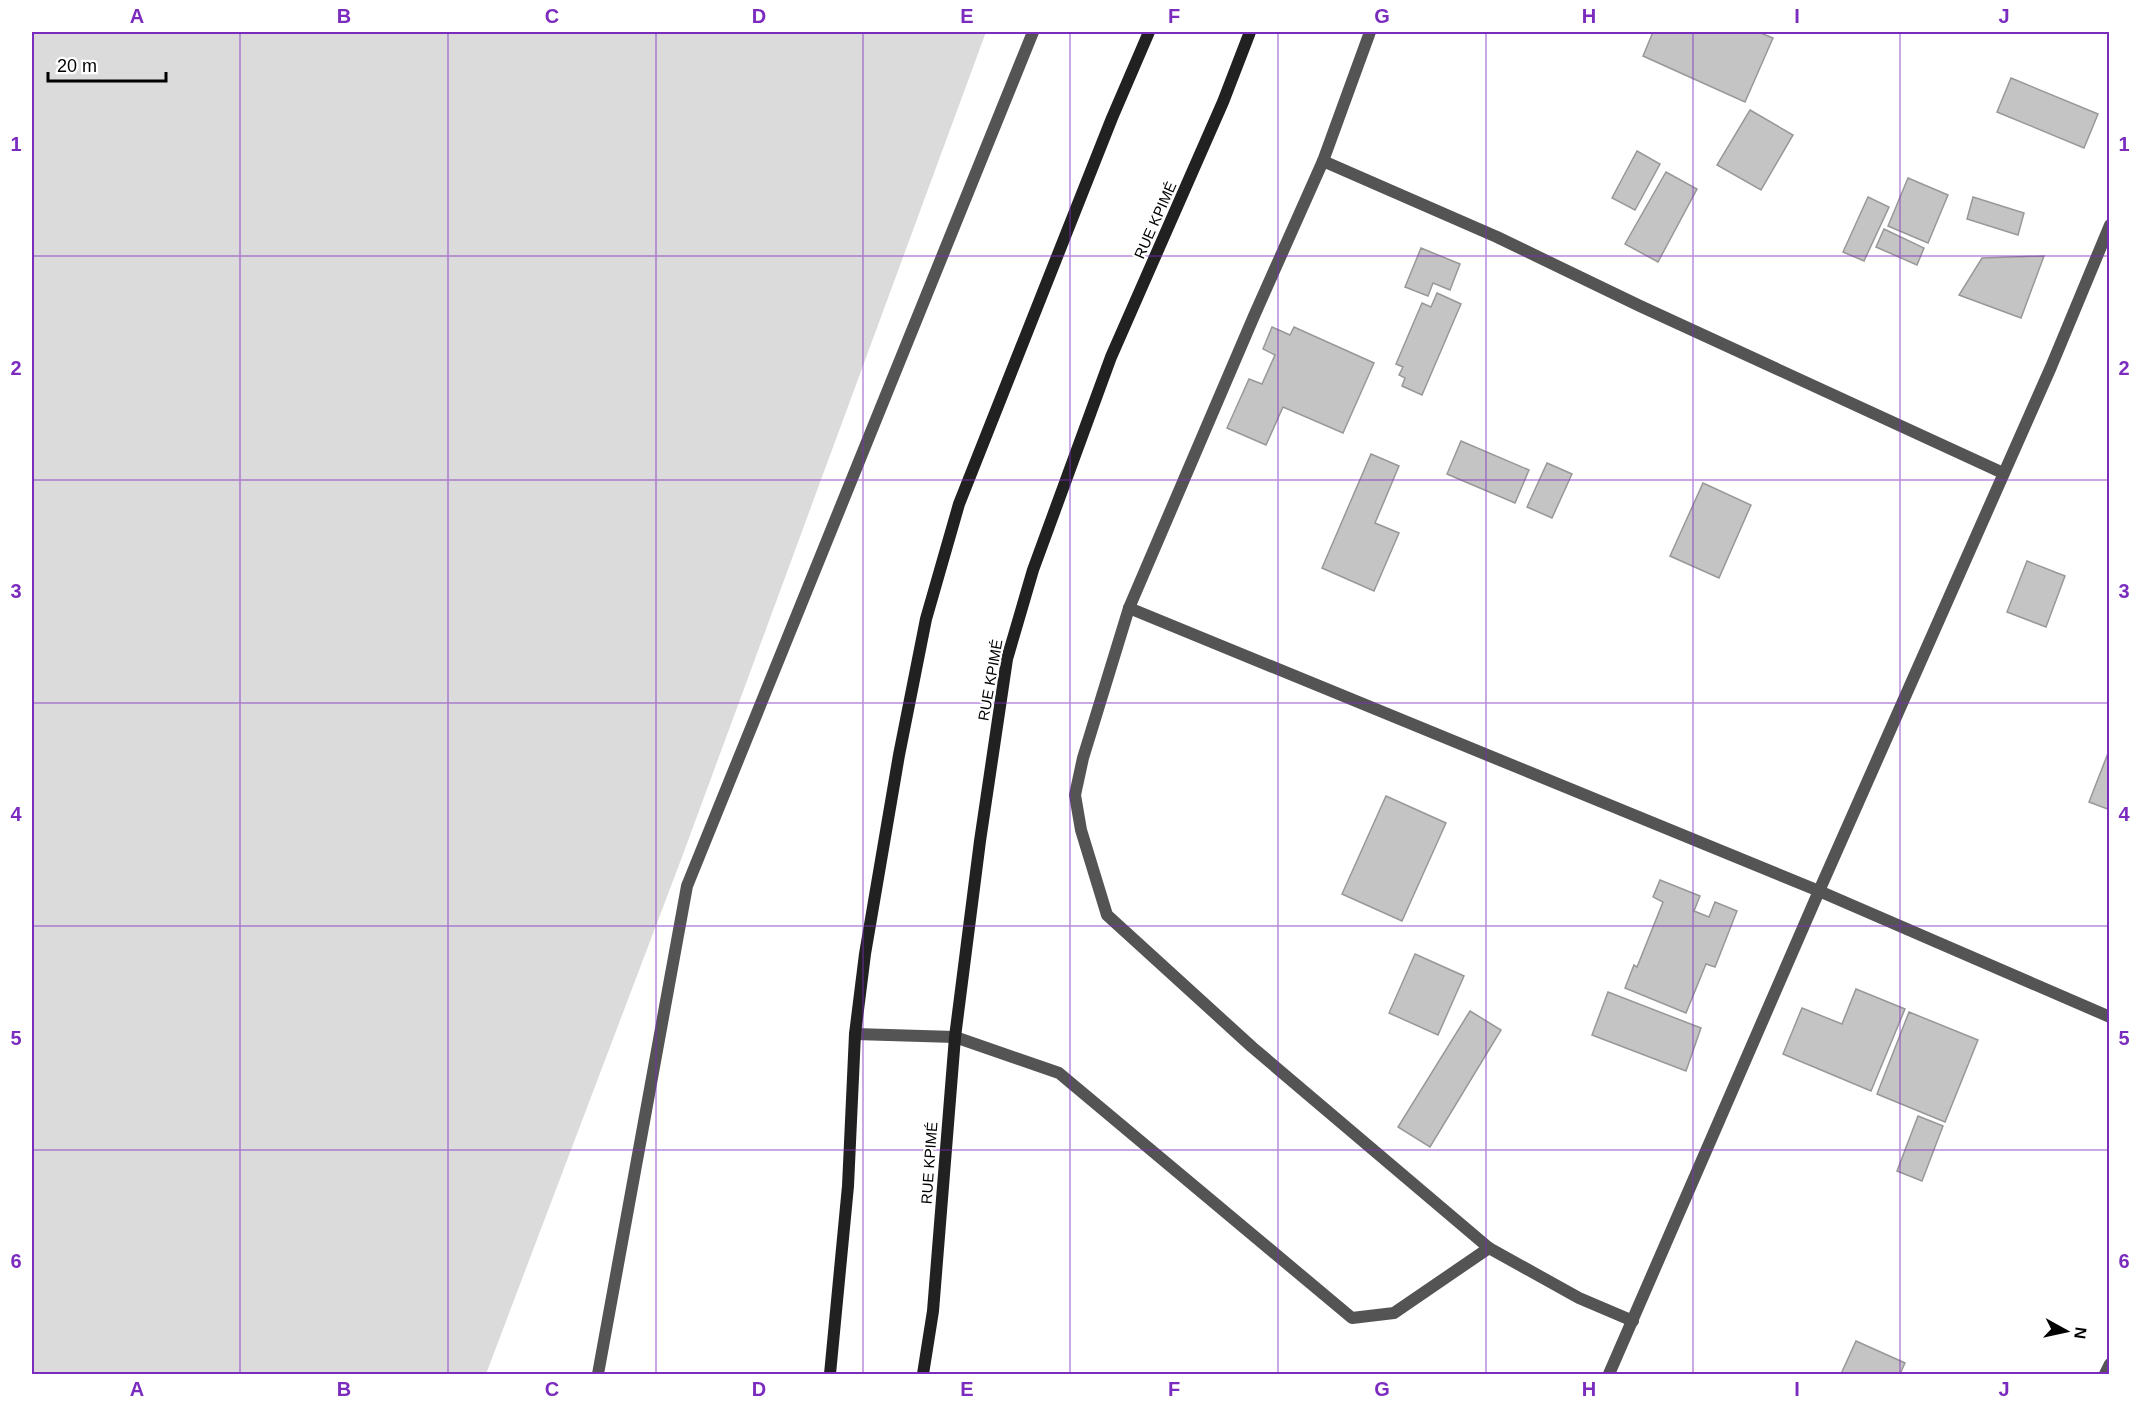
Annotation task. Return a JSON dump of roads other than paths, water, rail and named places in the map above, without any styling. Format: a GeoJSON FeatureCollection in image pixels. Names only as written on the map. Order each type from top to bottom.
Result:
{"type":"FeatureCollection","features":[{"type":"Feature","properties":{"kind":"main road"},"geometry":{"type":"LineString","coordinates":[[830,1374],[848,1186],[855,1034],[865,954],[899,755],[926,619],[959,504],[1112,118],[1149,32]]}},
{"type":"Feature","properties":{"kind":"main road","name":"RUE KPIMÉ"},"geometry":{"type":"LineString","coordinates":[[923,1374],[933,1311],[955,1037],[1005,670],[1020,609],[1112,357],[1223,102],[1250,32]]}},
{"type":"Feature","properties":{"kind":"street"},"geometry":{"type":"LineString","coordinates":[[598,1374],[687,886],[1033,32]]}},
{"type":"Feature","properties":{"kind":"street"},"geometry":{"type":"LineString","coordinates":[[1370,32],[1323,161],[1254,316],[1130,609],[1083,758],[1075,795],[1081,830],[1107,915],[1252,1047],[1489,1248],[1579,1298],[1633,1321]]}},
{"type":"Feature","properties":{"kind":"street"},"geometry":{"type":"LineString","coordinates":[[1323,161],[1497,237],[1640,306],[2003,473]]}},
{"type":"Feature","properties":{"kind":"street"},"geometry":{"type":"LineString","coordinates":[[1609,1374],[2050,368],[2109,225]]}},
{"type":"Feature","properties":{"kind":"street"},"geometry":{"type":"LineString","coordinates":[[1130,609],[1819,891],[2109,1017]]}},
{"type":"Feature","properties":{"kind":"street"},"geometry":{"type":"LineString","coordinates":[[855,1034],[955,1037],[1059,1073],[1352,1318],[1394,1313],[1489,1248]]}},
{"type":"Feature","properties":{"kind":"street"},"geometry":{"type":"LineString","coordinates":[[2105,1374],[2109,1364]]}}]}
